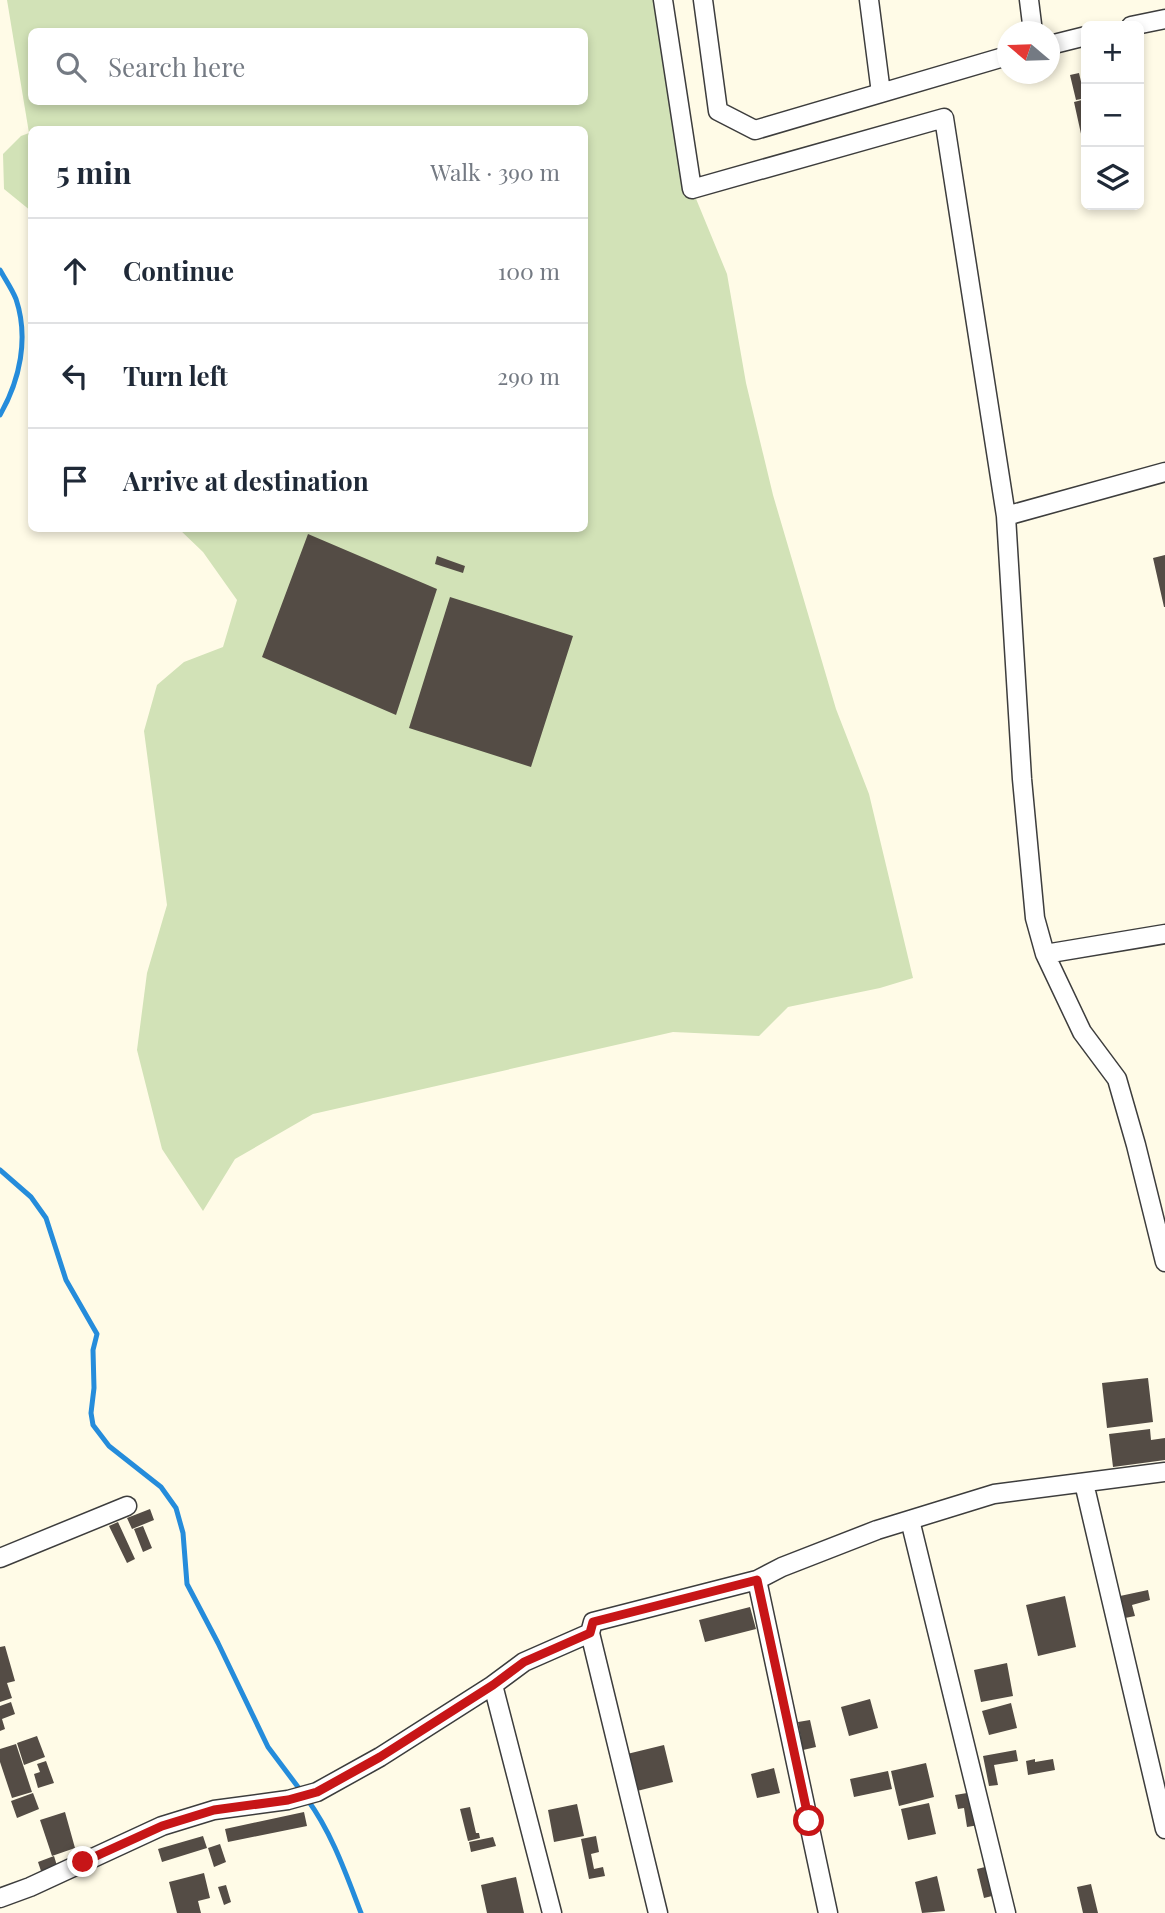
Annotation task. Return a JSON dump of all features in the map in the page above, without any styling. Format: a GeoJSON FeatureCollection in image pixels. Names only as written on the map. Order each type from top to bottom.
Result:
{"type":"FeatureCollection","features":[{"type":"Feature","properties":{"kind":"street"},"geometry":{"type":"LineString","coordinates":[[663,0],[692,189],[944,118],[1006,516],[1035,918],[1045,954],[1082,1032],[1116,1079],[1136,1145],[1165,1262]]}},
{"type":"Feature","properties":{"kind":"street"},"geometry":{"type":"LineString","coordinates":[[703,0],[718,111],[755,130],[997,59]]}},
{"type":"Feature","properties":{"kind":"street"},"geometry":{"type":"LineString","coordinates":[[869,0],[881,93]]}},
{"type":"Feature","properties":{"kind":"street"},"geometry":{"type":"LineString","coordinates":[[1028,0],[1031,21]]}},
{"type":"Feature","properties":{"kind":"street"},"geometry":{"type":"LineString","coordinates":[[1144,23],[1165,19]]}},
{"type":"Feature","properties":{"kind":"street"},"geometry":{"type":"LineString","coordinates":[[1060,42],[1081,37]]}},
{"type":"Feature","properties":{"kind":"street"},"geometry":{"type":"LineString","coordinates":[[1006,516],[1165,472]]}},
{"type":"Feature","properties":{"kind":"street"},"geometry":{"type":"LineString","coordinates":[[1045,954],[1165,934]]}},
{"type":"Feature","properties":{"kind":"street"},"geometry":{"type":"LineString","coordinates":[[658,1913],[590,1633],[593,1622],[757,1580],[782,1567],[909,1520],[994,1494],[1165,1472]]}},
{"type":"Feature","properties":{"kind":"street"},"geometry":{"type":"LineString","coordinates":[[1084,1483],[1165,1829]]}},
{"type":"Feature","properties":{"kind":"street"},"geometry":{"type":"LineString","coordinates":[[0,1558],[127,1506]]}},
{"type":"Feature","properties":{"kind":"street"},"geometry":{"type":"LineString","coordinates":[[909,1520],[1006,1913]]}},
{"type":"Feature","properties":{"kind":"street"},"geometry":{"type":"LineString","coordinates":[[757,1580],[828,1913]]}},
{"type":"Feature","properties":{"kind":"street"},"geometry":{"type":"LineString","coordinates":[[0,1898],[30,1887],[162,1826],[214,1810],[288,1800],[317,1792],[380,1757],[493,1685],[524,1662],[590,1633]]}},
{"type":"Feature","properties":{"kind":"street"},"geometry":{"type":"LineString","coordinates":[[493,1685],[552,1913]]}},
{"type":"Feature","properties":{"kind":"green space"},"geometry":{"type":"Polygon","coordinates":[[[7,0],[663,0],[692,189],[727,274],[746,383],[773,495],[836,709],[869,794],[913,978],[880,988],[788,1007],[759,1036],[673,1032],[313,1114],[235,1159],[203,1211],[162,1149],[137,1050],[147,973],[167,905],[144,731],[157,685],[184,662],[223,647],[237,600],[203,552],[182,532],[588,532],[588,126],[28,127],[7,0]]]}},
{"type":"Feature","properties":{"kind":"green space"},"geometry":{"type":"Polygon","coordinates":[[[28,133],[28,209],[4,189],[3,154],[21,136],[28,133]]]}},
{"type":"Feature","properties":{"kind":"building"},"geometry":{"type":"Polygon","coordinates":[[[1079,73],[1081,99],[1076,100],[1070,75],[1079,73]]]}},
{"type":"Feature","properties":{"kind":"building"},"geometry":{"type":"Polygon","coordinates":[[[1081,100],[1081,134],[1074,102],[1081,100]]]}},
{"type":"Feature","properties":{"kind":"building"},"geometry":{"type":"Polygon","coordinates":[[[308,534],[437,589],[396,715],[262,657],[308,534]]]}},
{"type":"Feature","properties":{"kind":"building"},"geometry":{"type":"Polygon","coordinates":[[[1165,555],[1165,607],[1164,607],[1153,558],[1165,555]]]}},
{"type":"Feature","properties":{"kind":"building"},"geometry":{"type":"Polygon","coordinates":[[[437,556],[465,566],[463,573],[435,564],[437,556]]]}},
{"type":"Feature","properties":{"kind":"building"},"geometry":{"type":"Polygon","coordinates":[[[450,597],[573,636],[531,767],[409,728],[450,597]]]}},
{"type":"Feature","properties":{"kind":"building"},"geometry":{"type":"Polygon","coordinates":[[[1148,1378],[1153,1422],[1107,1428],[1102,1383],[1148,1378]]]}},
{"type":"Feature","properties":{"kind":"building"},"geometry":{"type":"Polygon","coordinates":[[[1150,1429],[1151,1440],[1165,1438],[1165,1460],[1113,1467],[1109,1434],[1150,1429]]]}},
{"type":"Feature","properties":{"kind":"building"},"geometry":{"type":"Polygon","coordinates":[[[150,1509],[154,1520],[132,1529],[127,1518],[150,1509]]]}},
{"type":"Feature","properties":{"kind":"building"},"geometry":{"type":"Polygon","coordinates":[[[118,1522],[135,1559],[127,1563],[109,1526],[118,1522]]]}},
{"type":"Feature","properties":{"kind":"building"},"geometry":{"type":"Polygon","coordinates":[[[143,1526],[152,1548],[143,1552],[134,1529],[143,1526]]]}},
{"type":"Feature","properties":{"kind":"building"},"geometry":{"type":"Polygon","coordinates":[[[1148,1590],[1150,1600],[1132,1605],[1135,1616],[1125,1618],[1120,1596],[1148,1590]]]}},
{"type":"Feature","properties":{"kind":"building"},"geometry":{"type":"Polygon","coordinates":[[[1065,1596],[1076,1647],[1038,1656],[1026,1605],[1065,1596]]]}},
{"type":"Feature","properties":{"kind":"building"},"geometry":{"type":"Polygon","coordinates":[[[750,1607],[756,1629],[705,1642],[699,1620],[750,1607]]]}},
{"type":"Feature","properties":{"kind":"building"},"geometry":{"type":"Polygon","coordinates":[[[5,1646],[15,1681],[7,1683],[12,1698],[0,1702],[0,1647],[5,1646]]]}},
{"type":"Feature","properties":{"kind":"building"},"geometry":{"type":"Polygon","coordinates":[[[1007,1663],[1013,1696],[981,1702],[974,1670],[1007,1663]]]}},
{"type":"Feature","properties":{"kind":"building"},"geometry":{"type":"Polygon","coordinates":[[[870,1699],[878,1728],[849,1736],[841,1707],[870,1699]]]}},
{"type":"Feature","properties":{"kind":"building"},"geometry":{"type":"Polygon","coordinates":[[[11,1702],[15,1714],[2,1719],[5,1729],[0,1731],[0,1706],[11,1702]]]}},
{"type":"Feature","properties":{"kind":"building"},"geometry":{"type":"Polygon","coordinates":[[[1011,1703],[1017,1728],[989,1735],[982,1711],[1011,1703]]]}},
{"type":"Feature","properties":{"kind":"building"},"geometry":{"type":"Polygon","coordinates":[[[810,1720],[816,1747],[803,1750],[798,1722],[810,1720]]]}},
{"type":"Feature","properties":{"kind":"building"},"geometry":{"type":"Polygon","coordinates":[[[37,1736],[45,1757],[24,1765],[17,1743],[37,1736]]]}},
{"type":"Feature","properties":{"kind":"building"},"geometry":{"type":"Polygon","coordinates":[[[16,1744],[32,1792],[12,1798],[0,1762],[0,1749],[16,1744]]]}},
{"type":"Feature","properties":{"kind":"building"},"geometry":{"type":"Polygon","coordinates":[[[664,1745],[673,1782],[637,1791],[627,1754],[664,1745]]]}},
{"type":"Feature","properties":{"kind":"building"},"geometry":{"type":"Polygon","coordinates":[[[1016,1750],[1018,1761],[994,1765],[998,1785],[989,1786],[983,1756],[1016,1750]]]}},
{"type":"Feature","properties":{"kind":"building"},"geometry":{"type":"Polygon","coordinates":[[[1035,1759],[1035,1762],[1053,1759],[1055,1770],[1028,1775],[1026,1761],[1035,1759]]]}},
{"type":"Feature","properties":{"kind":"building"},"geometry":{"type":"Polygon","coordinates":[[[46,1761],[54,1783],[38,1788],[34,1774],[40,1772],[37,1764],[46,1761]]]}},
{"type":"Feature","properties":{"kind":"building"},"geometry":{"type":"Polygon","coordinates":[[[926,1763],[934,1797],[899,1806],[891,1771],[926,1763]]]}},
{"type":"Feature","properties":{"kind":"building"},"geometry":{"type":"Polygon","coordinates":[[[774,1768],[780,1793],[757,1798],[751,1774],[774,1768]]]}},
{"type":"Feature","properties":{"kind":"building"},"geometry":{"type":"Polygon","coordinates":[[[888,1771],[892,1789],[854,1797],[850,1779],[888,1771]]]}},
{"type":"Feature","properties":{"kind":"building"},"geometry":{"type":"Polygon","coordinates":[[[973,1792],[979,1825],[967,1827],[964,1808],[958,1809],[955,1795],[973,1792]]]}},
{"type":"Feature","properties":{"kind":"building"},"geometry":{"type":"Polygon","coordinates":[[[33,1793],[39,1809],[17,1818],[11,1801],[33,1793]]]}},
{"type":"Feature","properties":{"kind":"building"},"geometry":{"type":"Polygon","coordinates":[[[929,1803],[936,1834],[908,1840],[901,1809],[929,1803]]]}},
{"type":"Feature","properties":{"kind":"building"},"geometry":{"type":"Polygon","coordinates":[[[577,1804],[584,1836],[554,1842],[548,1810],[577,1804]]]}},
{"type":"Feature","properties":{"kind":"building"},"geometry":{"type":"Polygon","coordinates":[[[470,1807],[476,1833],[479,1833],[480,1838],[468,1841],[460,1809],[470,1807]]]}},
{"type":"Feature","properties":{"kind":"building"},"geometry":{"type":"Polygon","coordinates":[[[65,1812],[75,1848],[52,1856],[40,1820],[65,1812]]]}},
{"type":"Feature","properties":{"kind":"building"},"geometry":{"type":"Polygon","coordinates":[[[304,1812],[307,1826],[228,1842],[225,1829],[304,1812]]]}},
{"type":"Feature","properties":{"kind":"building"},"geometry":{"type":"Polygon","coordinates":[[[203,1836],[207,1848],[162,1862],[158,1849],[203,1836]]]}},
{"type":"Feature","properties":{"kind":"building"},"geometry":{"type":"Polygon","coordinates":[[[596,1836],[599,1852],[591,1854],[594,1869],[603,1867],[605,1876],[589,1879],[581,1839],[596,1836]]]}},
{"type":"Feature","properties":{"kind":"building"},"geometry":{"type":"Polygon","coordinates":[[[493,1837],[496,1846],[471,1852],[469,1842],[493,1837]]]}},
{"type":"Feature","properties":{"kind":"building"},"geometry":{"type":"Polygon","coordinates":[[[220,1844],[226,1862],[214,1867],[208,1848],[220,1844]]]}},
{"type":"Feature","properties":{"kind":"building"},"geometry":{"type":"Polygon","coordinates":[[[54,1856],[58,1869],[42,1874],[38,1862],[54,1856]]]}},
{"type":"Feature","properties":{"kind":"building"},"geometry":{"type":"Polygon","coordinates":[[[989,1866],[996,1895],[984,1898],[977,1869],[989,1866]]]}},
{"type":"Feature","properties":{"kind":"building"},"geometry":{"type":"Polygon","coordinates":[[[204,1873],[210,1898],[198,1901],[201,1913],[177,1913],[169,1882],[204,1873]]]}},
{"type":"Feature","properties":{"kind":"building"},"geometry":{"type":"Polygon","coordinates":[[[937,1876],[945,1911],[922,1913],[915,1882],[937,1876]]]}},
{"type":"Feature","properties":{"kind":"building"},"geometry":{"type":"Polygon","coordinates":[[[516,1877],[524,1913],[487,1913],[481,1885],[516,1877]]]}},
{"type":"Feature","properties":{"kind":"building"},"geometry":{"type":"Polygon","coordinates":[[[1091,1884],[1098,1913],[1083,1913],[1077,1887],[1091,1884]]]}},
{"type":"Feature","properties":{"kind":"building"},"geometry":{"type":"Polygon","coordinates":[[[226,1885],[231,1902],[224,1905],[218,1887],[226,1885]]]}},
{"type":"Feature","properties":{"kind":"waterway"},"geometry":{"type":"LineString","coordinates":[[0,270],[16,299],[22,329],[17,373],[0,415]]}},
{"type":"Feature","properties":{"kind":"waterway"},"geometry":{"type":"LineString","coordinates":[[0,1170],[31,1197],[46,1218],[66,1280],[97,1334],[93,1350],[93,1425],[109,1446],[161,1487],[176,1508],[183,1533],[187,1584],[268,1747],[301,1791]]}},
{"type":"Feature","properties":{"kind":"waterway"},"geometry":{"type":"LineString","coordinates":[[307,1799],[331,1840],[361,1913]]}},
{"type":"Feature","properties":{"kind":"route"},"geometry":{"type":"LineString","coordinates":[[83,1862],[162,1826],[214,1810],[288,1800],[317,1792],[380,1757],[493,1685],[524,1662],[590,1633],[593,1622],[757,1580],[809,1821]]}}]}
